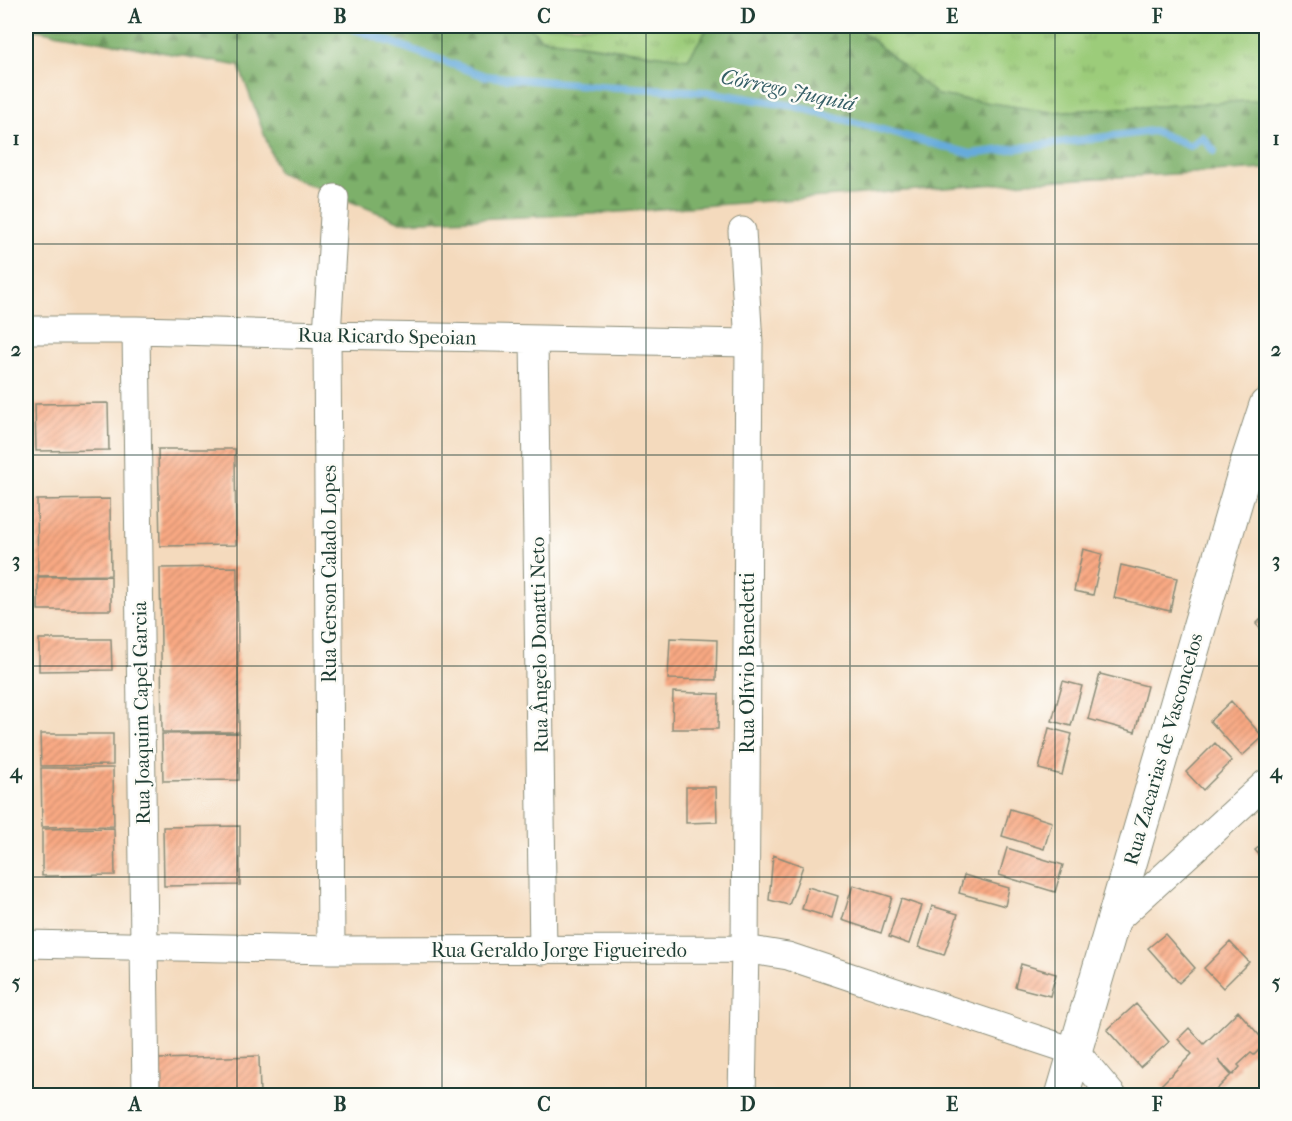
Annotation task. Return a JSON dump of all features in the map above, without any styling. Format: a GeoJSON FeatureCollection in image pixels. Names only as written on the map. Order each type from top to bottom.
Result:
{"type":"FeatureCollection","features":[{"type":"Feature","properties":{"kind":"street","name":"Rua Gerson Calado Lopes"},"geometry":{"type":"LineString","coordinates":[[331,950],[327,336],[335,198]]}},
{"type":"Feature","properties":{"kind":"street","name":"Rua Olívio Benedetti"},"geometry":{"type":"LineString","coordinates":[[742,231],[749,343],[742,1095]]}},
{"type":"Feature","properties":{"kind":"street","name":"Rua Ricardo Speoian"},"geometry":{"type":"LineString","coordinates":[[26,330],[136,330],[327,336],[749,343]]}},
{"type":"Feature","properties":{"kind":"street","name":"Rua Joaquim Capel Garcia"},"geometry":{"type":"LineString","coordinates":[[136,330],[146,1095]]}},
{"type":"Feature","properties":{"kind":"street","name":"Rua Ângelo Donatti Neto"},"geometry":{"type":"LineString","coordinates":[[534,339],[543,951]]}},
{"type":"Feature","properties":{"kind":"street","name":"Rua Zacarias de Vasconcelos"},"geometry":{"type":"LineString","coordinates":[[1062,1095],[1111,925],[1257,469],[1266,405]]}},
{"type":"Feature","properties":{"kind":"street"},"geometry":{"type":"LineString","coordinates":[[1111,925],[1266,783]]}},
{"type":"Feature","properties":{"kind":"street","name":"Rua Geraldo Jorge Figueiredo"},"geometry":{"type":"LineString","coordinates":[[26,944],[331,950],[745,949],[788,956],[1076,1052]]}},
{"type":"Feature","properties":{"kind":"street"},"geometry":{"type":"LineString","coordinates":[[1076,1052],[1113,1095]]}},
{"type":"Feature","properties":{"kind":"green space"},"geometry":{"type":"Polygon","coordinates":[[[26,26],[529,26],[541,39],[688,59],[709,26],[856,26],[937,95],[1051,112],[1265,100],[1266,169],[1026,182],[593,214],[401,222],[278,172],[239,66],[26,28],[26,26]]]}},
{"type":"Feature","properties":{"kind":"green space"},"geometry":{"type":"Polygon","coordinates":[[[529,26],[709,26],[688,59],[541,38],[529,26]]]}},
{"type":"Feature","properties":{"kind":"green space"},"geometry":{"type":"Polygon","coordinates":[[[856,26],[1266,26],[1266,114],[1264,100],[1051,112],[937,95],[856,26]]]}},
{"type":"Feature","properties":{"kind":"building"},"geometry":{"type":"Polygon","coordinates":[[[108,403],[109,450],[36,451],[35,404],[108,403]]]}},
{"type":"Feature","properties":{"kind":"building"},"geometry":{"type":"Polygon","coordinates":[[[158,449],[235,449],[236,545],[160,546],[158,449]]]}},
{"type":"Feature","properties":{"kind":"building"},"geometry":{"type":"Polygon","coordinates":[[[110,499],[111,575],[38,576],[37,500],[110,499]]]}},
{"type":"Feature","properties":{"kind":"building"},"geometry":{"type":"Polygon","coordinates":[[[1083,549],[1102,554],[1093,595],[1074,591],[1083,549]]]}},
{"type":"Feature","properties":{"kind":"building"},"geometry":{"type":"Polygon","coordinates":[[[1121,565],[1177,578],[1170,611],[1114,598],[1121,565]]]}},
{"type":"Feature","properties":{"kind":"building"},"geometry":{"type":"Polygon","coordinates":[[[237,567],[239,732],[162,732],[160,568],[237,567]]]}},
{"type":"Feature","properties":{"kind":"building"},"geometry":{"type":"Polygon","coordinates":[[[111,576],[111,610],[38,610],[38,577],[111,576]]]}},
{"type":"Feature","properties":{"kind":"building"},"geometry":{"type":"Polygon","coordinates":[[[1266,614],[1266,635],[1256,624],[1266,614]]]}},
{"type":"Feature","properties":{"kind":"building"},"geometry":{"type":"Polygon","coordinates":[[[670,638],[717,640],[716,680],[668,679],[670,638]]]}},
{"type":"Feature","properties":{"kind":"building"},"geometry":{"type":"Polygon","coordinates":[[[39,639],[111,639],[112,670],[39,671],[39,639]]]}},
{"type":"Feature","properties":{"kind":"building"},"geometry":{"type":"Polygon","coordinates":[[[1100,674],[1147,686],[1135,732],[1088,719],[1100,674]]]}},
{"type":"Feature","properties":{"kind":"building"},"geometry":{"type":"Polygon","coordinates":[[[1063,681],[1082,686],[1071,726],[1052,721],[1063,681]]]}},
{"type":"Feature","properties":{"kind":"building"},"geometry":{"type":"Polygon","coordinates":[[[673,692],[719,694],[718,729],[672,729],[673,692]]]}},
{"type":"Feature","properties":{"kind":"building"},"geometry":{"type":"Polygon","coordinates":[[[1231,701],[1263,737],[1242,756],[1210,721],[1231,701]]]}},
{"type":"Feature","properties":{"kind":"building"},"geometry":{"type":"Polygon","coordinates":[[[1049,728],[1072,734],[1062,775],[1039,769],[1049,728]]]}},
{"type":"Feature","properties":{"kind":"building"},"geometry":{"type":"Polygon","coordinates":[[[239,733],[239,780],[163,781],[162,734],[239,733]]]}},
{"type":"Feature","properties":{"kind":"building"},"geometry":{"type":"Polygon","coordinates":[[[40,734],[113,734],[113,765],[41,766],[40,734]]]}},
{"type":"Feature","properties":{"kind":"building"},"geometry":{"type":"Polygon","coordinates":[[[1215,743],[1232,761],[1203,790],[1186,772],[1215,743]]]}},
{"type":"Feature","properties":{"kind":"building"},"geometry":{"type":"Polygon","coordinates":[[[41,768],[113,768],[114,826],[42,827],[41,768]]]}},
{"type":"Feature","properties":{"kind":"building"},"geometry":{"type":"Polygon","coordinates":[[[686,787],[716,787],[717,822],[686,823],[686,787]]]}},
{"type":"Feature","properties":{"kind":"building"},"geometry":{"type":"Polygon","coordinates":[[[1010,809],[1052,822],[1044,849],[1002,836],[1010,809]]]}},
{"type":"Feature","properties":{"kind":"building"},"geometry":{"type":"Polygon","coordinates":[[[240,826],[240,885],[164,886],[163,827],[240,826]]]}},
{"type":"Feature","properties":{"kind":"building"},"geometry":{"type":"Polygon","coordinates":[[[114,828],[115,875],[42,876],[42,829],[114,828]]]}},
{"type":"Feature","properties":{"kind":"building"},"geometry":{"type":"Polygon","coordinates":[[[1265,842],[1266,844],[1266,862],[1255,850],[1265,842]]]}},
{"type":"Feature","properties":{"kind":"building"},"geometry":{"type":"Polygon","coordinates":[[[1007,848],[1063,865],[1055,892],[999,875],[1007,848]]]}},
{"type":"Feature","properties":{"kind":"building"},"geometry":{"type":"Polygon","coordinates":[[[773,855],[803,866],[789,905],[769,900],[773,855]]]}},
{"type":"Feature","properties":{"kind":"building"},"geometry":{"type":"Polygon","coordinates":[[[964,875],[1009,888],[1005,906],[959,893],[964,875]]]}},
{"type":"Feature","properties":{"kind":"building"},"geometry":{"type":"Polygon","coordinates":[[[853,885],[892,897],[881,933],[842,920],[853,885]]]}},
{"type":"Feature","properties":{"kind":"building"},"geometry":{"type":"Polygon","coordinates":[[[808,887],[838,896],[832,918],[802,909],[808,887]]]}},
{"type":"Feature","properties":{"kind":"building"},"geometry":{"type":"Polygon","coordinates":[[[901,899],[922,906],[909,944],[889,937],[901,899]]]}},
{"type":"Feature","properties":{"kind":"building"},"geometry":{"type":"Polygon","coordinates":[[[932,906],[958,914],[944,955],[919,947],[932,906]]]}},
{"type":"Feature","properties":{"kind":"building"},"geometry":{"type":"Polygon","coordinates":[[[1165,934],[1195,968],[1179,983],[1148,948],[1165,934]]]}},
{"type":"Feature","properties":{"kind":"building"},"geometry":{"type":"Polygon","coordinates":[[[1230,942],[1249,962],[1223,988],[1204,968],[1230,942]]]}},
{"type":"Feature","properties":{"kind":"building"},"geometry":{"type":"Polygon","coordinates":[[[1021,964],[1056,974],[1050,996],[1015,987],[1021,964]]]}},
{"type":"Feature","properties":{"kind":"building"},"geometry":{"type":"Polygon","coordinates":[[[1136,1004],[1169,1042],[1140,1067],[1107,1030],[1136,1004]]]}},
{"type":"Feature","properties":{"kind":"building"},"geometry":{"type":"Polygon","coordinates":[[[1238,1011],[1266,1043],[1254,1055],[1251,1053],[1238,1065],[1240,1067],[1233,1075],[1218,1060],[1231,1075],[1210,1096],[1171,1096],[1161,1085],[1192,1054],[1178,1039],[1189,1028],[1204,1044],[1238,1011]]]}},
{"type":"Feature","properties":{"kind":"building"},"geometry":{"type":"Polygon","coordinates":[[[259,1056],[260,1096],[160,1096],[159,1059],[259,1056]]]}},
{"type":"Feature","properties":{"kind":"waterway","name":"Córrego Juquiá"},"geometry":{"type":"LineString","coordinates":[[346,26],[485,76],[598,86],[707,92],[794,106],[971,154],[1153,131],[1190,146],[1202,137],[1214,151]]}}]}
